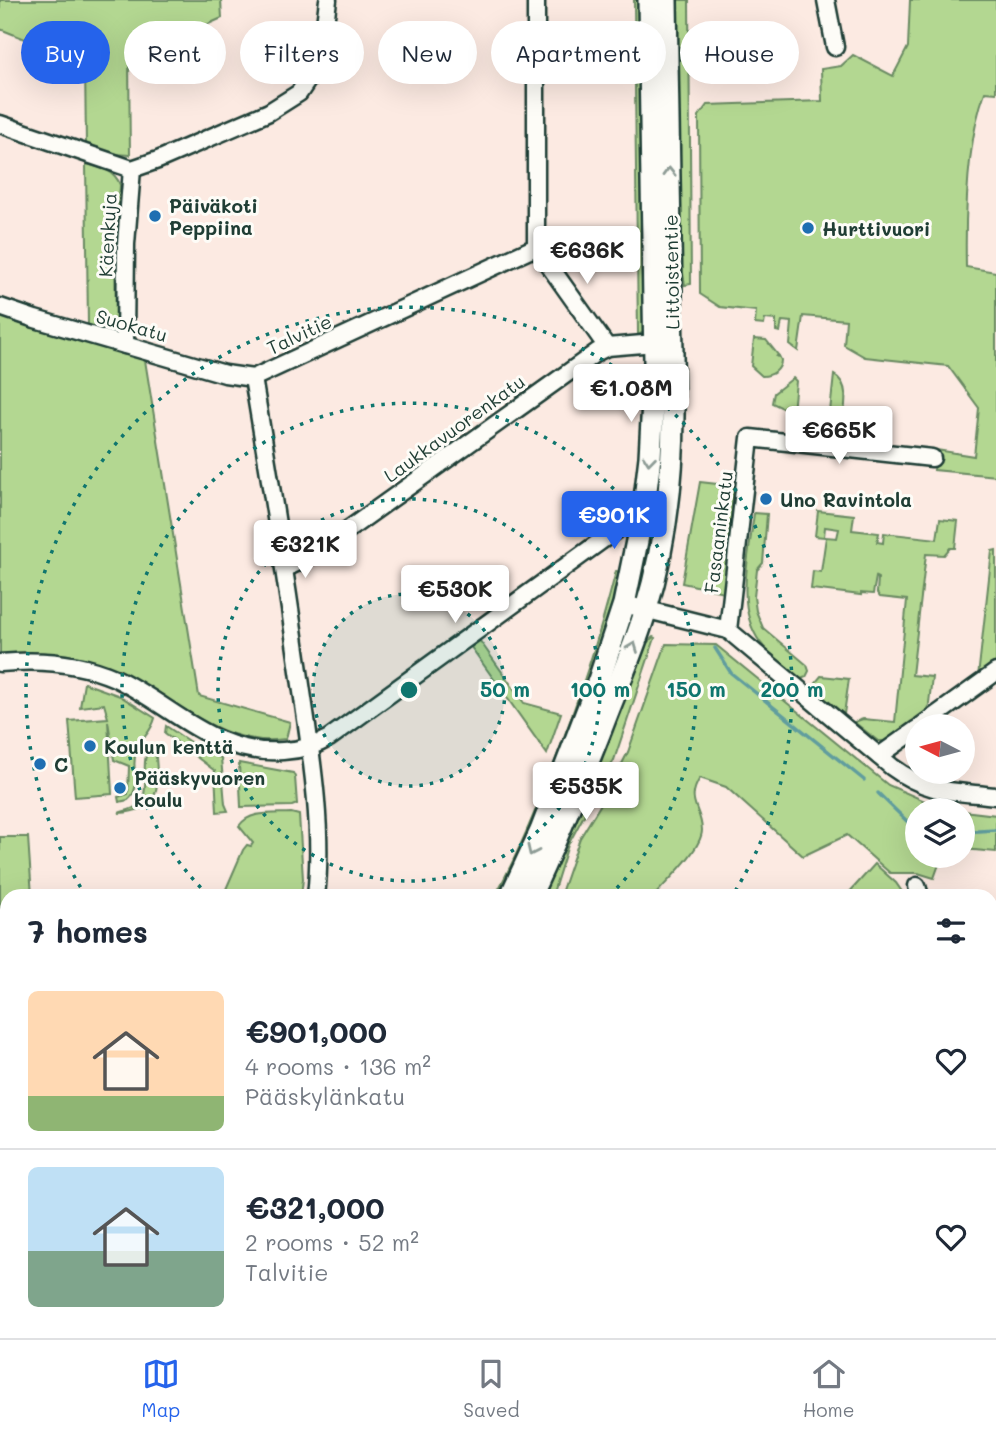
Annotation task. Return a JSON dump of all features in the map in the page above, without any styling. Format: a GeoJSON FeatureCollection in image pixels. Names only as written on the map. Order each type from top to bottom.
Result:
{"type":"FeatureCollection","features":[{"type":"Feature","properties":{"kind":"main road","name":"Littoistentie"},"geometry":{"type":"LineString","coordinates":[[514,889],[565,772],[624,604],[647,482],[655,343],[649,0]]}},
{"type":"Feature","properties":{"kind":"main road","name":"Littoistentie"},"geometry":{"type":"LineString","coordinates":[[533,889],[567,814],[646,610],[665,520],[673,448],[666,0]]}},
{"type":"Feature","properties":{"kind":"street"},"geometry":{"type":"LineString","coordinates":[[0,124],[132,169],[258,117],[283,105],[299,93],[315,69],[323,49],[328,0]]}},
{"type":"Feature","properties":{"kind":"street"},"geometry":{"type":"LineString","coordinates":[[536,0],[536,247],[607,347]]}},
{"type":"Feature","properties":{"kind":"street"},"geometry":{"type":"LineString","coordinates":[[826,0],[835,47]]}},
{"type":"Feature","properties":{"kind":"street","name":"Käenkuja"},"geometry":{"type":"LineString","coordinates":[[125,345],[126,244],[132,169]]}},
{"type":"Feature","properties":{"kind":"street","name":"Talvitie"},"geometry":{"type":"LineString","coordinates":[[316,889],[318,844],[310,748],[253,378],[536,247]]}},
{"type":"Feature","properties":{"kind":"street","name":"Suokatu"},"geometry":{"type":"LineString","coordinates":[[0,307],[225,374],[253,378]]}},
{"type":"Feature","properties":{"kind":"street","name":"Laukkavuorenkatu"},"geometry":{"type":"LineString","coordinates":[[284,566],[290,566],[314,554],[575,367],[607,347],[655,343]]}},
{"type":"Feature","properties":{"kind":"street","name":"Fasaaninkatu"},"geometry":{"type":"LineString","coordinates":[[728,630],[750,438],[932,457]]}},
{"type":"Feature","properties":{"kind":"street"},"geometry":{"type":"LineString","coordinates":[[0,663],[41,660],[113,677],[198,730],[234,747],[276,752],[310,748],[340,730],[615,530]]}},
{"type":"Feature","properties":{"kind":"street"},"geometry":{"type":"LineString","coordinates":[[624,604],[728,630],[908,779],[928,788],[996,796]]}},
{"type":"Feature","properties":{"kind":"street"},"geometry":{"type":"LineString","coordinates":[[937,714],[996,672]]}},
{"type":"Feature","properties":{"kind":"street"},"geometry":{"type":"LineString","coordinates":[[879,756],[905,737]]}},
{"type":"Feature","properties":{"kind":"green space"},"geometry":{"type":"Polygon","coordinates":[[[0,0],[221,0],[222,18],[215,21],[124,21],[124,84],[129,84],[130,155],[114,154],[86,146],[85,84],[110,84],[110,21],[21,21],[21,37],[0,29],[0,0]]]}},
{"type":"Feature","properties":{"kind":"green space"},"geometry":{"type":"Polygon","coordinates":[[[634,0],[643,0],[643,21],[634,21],[634,0]]]}},
{"type":"Feature","properties":{"kind":"green space"},"geometry":{"type":"Polygon","coordinates":[[[673,0],[689,0],[689,21],[680,21],[680,84],[690,84],[691,284],[685,285],[677,236],[673,0]]]}},
{"type":"Feature","properties":{"kind":"green space"},"geometry":{"type":"Polygon","coordinates":[[[910,0],[996,0],[996,93],[985,92],[974,132],[968,178],[966,267],[996,272],[996,476],[934,470],[936,450],[974,456],[979,408],[948,366],[865,357],[844,345],[846,320],[803,316],[798,351],[790,345],[792,322],[782,321],[780,332],[776,331],[776,320],[765,319],[764,325],[755,324],[756,311],[720,307],[700,294],[699,116],[707,105],[822,101],[821,69],[841,66],[853,55],[893,76],[908,47],[910,0]]]}},
{"type":"Feature","properties":{"kind":"green space"},"geometry":{"type":"Polygon","coordinates":[[[635,84],[643,84],[644,332],[638,335],[635,84]]]}},
{"type":"Feature","properties":{"kind":"green space"},"geometry":{"type":"Polygon","coordinates":[[[86,164],[111,173],[120,185],[115,252],[116,324],[106,331],[88,325],[86,164]]]}},
{"type":"Feature","properties":{"kind":"green space"},"geometry":{"type":"Polygon","coordinates":[[[0,315],[145,360],[199,696],[290,722],[286,739],[261,740],[238,736],[195,716],[133,678],[97,663],[56,656],[0,657],[0,315]]]}},
{"type":"Feature","properties":{"kind":"green space"},"geometry":{"type":"Polygon","coordinates":[[[754,339],[766,340],[778,355],[776,357],[779,356],[779,367],[772,374],[762,376],[751,366],[754,339]]]}},
{"type":"Feature","properties":{"kind":"green space"},"geometry":{"type":"Polygon","coordinates":[[[834,375],[840,380],[845,393],[841,432],[828,430],[834,375]]]}},
{"type":"Feature","properties":{"kind":"green space"},"geometry":{"type":"Polygon","coordinates":[[[793,378],[796,381],[791,412],[772,403],[774,393],[793,378]]]}},
{"type":"Feature","properties":{"kind":"green space"},"geometry":{"type":"Polygon","coordinates":[[[700,482],[734,486],[724,592],[682,583],[700,482]]]}},
{"type":"Feature","properties":{"kind":"green space"},"geometry":{"type":"Polygon","coordinates":[[[818,511],[854,515],[852,530],[879,533],[877,542],[883,543],[884,533],[937,539],[940,519],[958,521],[955,548],[950,548],[944,555],[926,554],[912,675],[932,677],[928,712],[905,714],[905,728],[886,741],[878,741],[854,722],[863,719],[895,722],[907,600],[880,597],[877,593],[876,577],[873,594],[811,589],[813,571],[821,572],[826,537],[837,538],[839,529],[825,527],[824,537],[815,536],[818,511]]]}},
{"type":"Feature","properties":{"kind":"green space"},"geometry":{"type":"Polygon","coordinates":[[[754,513],[767,514],[763,563],[757,570],[754,597],[756,611],[763,628],[807,665],[809,671],[806,677],[801,679],[764,647],[752,628],[746,579],[754,513]]]}},
{"type":"Feature","properties":{"kind":"green space"},"geometry":{"type":"Polygon","coordinates":[[[996,550],[996,663],[978,677],[992,551],[996,550]]]}},
{"type":"Feature","properties":{"kind":"green space"},"geometry":{"type":"Polygon","coordinates":[[[616,571],[624,572],[608,634],[507,889],[499,889],[529,827],[546,784],[593,652],[616,571]]]}},
{"type":"Feature","properties":{"kind":"green space"},"geometry":{"type":"Polygon","coordinates":[[[655,638],[614,760],[568,845],[554,889],[541,889],[633,669],[645,645],[655,638]]]}},
{"type":"Feature","properties":{"kind":"green space"},"geometry":{"type":"Polygon","coordinates":[[[480,641],[524,703],[561,713],[547,754],[471,647],[480,641]]]}},
{"type":"Feature","properties":{"kind":"green space"},"geometry":{"type":"Polygon","coordinates":[[[666,644],[716,645],[888,785],[918,798],[905,798],[905,868],[938,868],[934,878],[918,873],[890,873],[847,835],[803,856],[726,787],[700,778],[694,799],[701,822],[700,838],[690,855],[661,889],[562,889],[580,838],[628,752],[666,644]]]}},
{"type":"Feature","properties":{"kind":"green space"},"geometry":{"type":"Polygon","coordinates":[[[821,676],[849,679],[844,714],[816,691],[816,682],[821,676]]]}},
{"type":"Feature","properties":{"kind":"green space"},"geometry":{"type":"Polygon","coordinates":[[[84,683],[120,696],[155,718],[136,752],[136,784],[128,800],[119,802],[118,797],[128,794],[129,766],[114,760],[108,721],[112,794],[75,797],[69,721],[108,718],[104,704],[80,707],[84,683]]]}},
{"type":"Feature","properties":{"kind":"green space"},"geometry":{"type":"Polygon","coordinates":[[[166,726],[196,746],[221,758],[228,811],[217,812],[215,771],[165,733],[166,726]]]}},
{"type":"Feature","properties":{"kind":"green space"},"geometry":{"type":"Polygon","coordinates":[[[152,744],[155,744],[157,781],[152,800],[134,811],[119,813],[135,807],[141,801],[145,786],[145,760],[152,744]]]}},
{"type":"Feature","properties":{"kind":"green space"},"geometry":{"type":"Polygon","coordinates":[[[239,763],[293,773],[297,804],[241,807],[239,763]]]}},
{"type":"Feature","properties":{"kind":"green space"},"geometry":{"type":"Polygon","coordinates":[[[975,812],[996,815],[996,852],[975,850],[975,812]]]}},
{"type":"Feature","properties":{"kind":"green space"},"geometry":{"type":"Polygon","coordinates":[[[270,813],[299,815],[302,889],[226,889],[243,850],[253,843],[239,826],[249,817],[270,813]]]}},
{"type":"Feature","properties":{"kind":"green space"},"geometry":{"type":"Polygon","coordinates":[[[0,837],[28,837],[32,889],[0,889],[0,837]]]}},
{"type":"Feature","properties":{"kind":"green space"},"geometry":{"type":"Polygon","coordinates":[[[875,864],[900,889],[852,889],[875,864]]]}},
{"type":"Feature","properties":{"kind":"waterway"},"geometry":{"type":"LineString","coordinates":[[715,648],[731,673],[864,780]]}},
{"type":"Feature","properties":{"kind":"waterway"},"geometry":{"type":"LineString","coordinates":[[878,793],[905,819]]}},
{"type":"Feature","properties":{"kind":"waterway"},"geometry":{"type":"LineString","coordinates":[[975,831],[996,830]]}},
{"type":"Feature","properties":{"kind":"place","name":"Päiväkoti Peppiina"},"geometry":{"type":"Point","coordinates":[155,216]}},
{"type":"Feature","properties":{"kind":"place","name":"Hurttivuori"},"geometry":{"type":"Point","coordinates":[808,228]}},
{"type":"Feature","properties":{"kind":"place","name":"Uno Ravintola"},"geometry":{"type":"Point","coordinates":[766,499]}},
{"type":"Feature","properties":{"kind":"place","name":"Koulun kenttä"},"geometry":{"type":"Point","coordinates":[90,746]}},
{"type":"Feature","properties":{"kind":"place","name":"C"},"geometry":{"type":"Point","coordinates":[40,764]}},
{"type":"Feature","properties":{"kind":"place","name":"Pääskyvuoren koulu"},"geometry":{"type":"Point","coordinates":[120,788]}}]}
